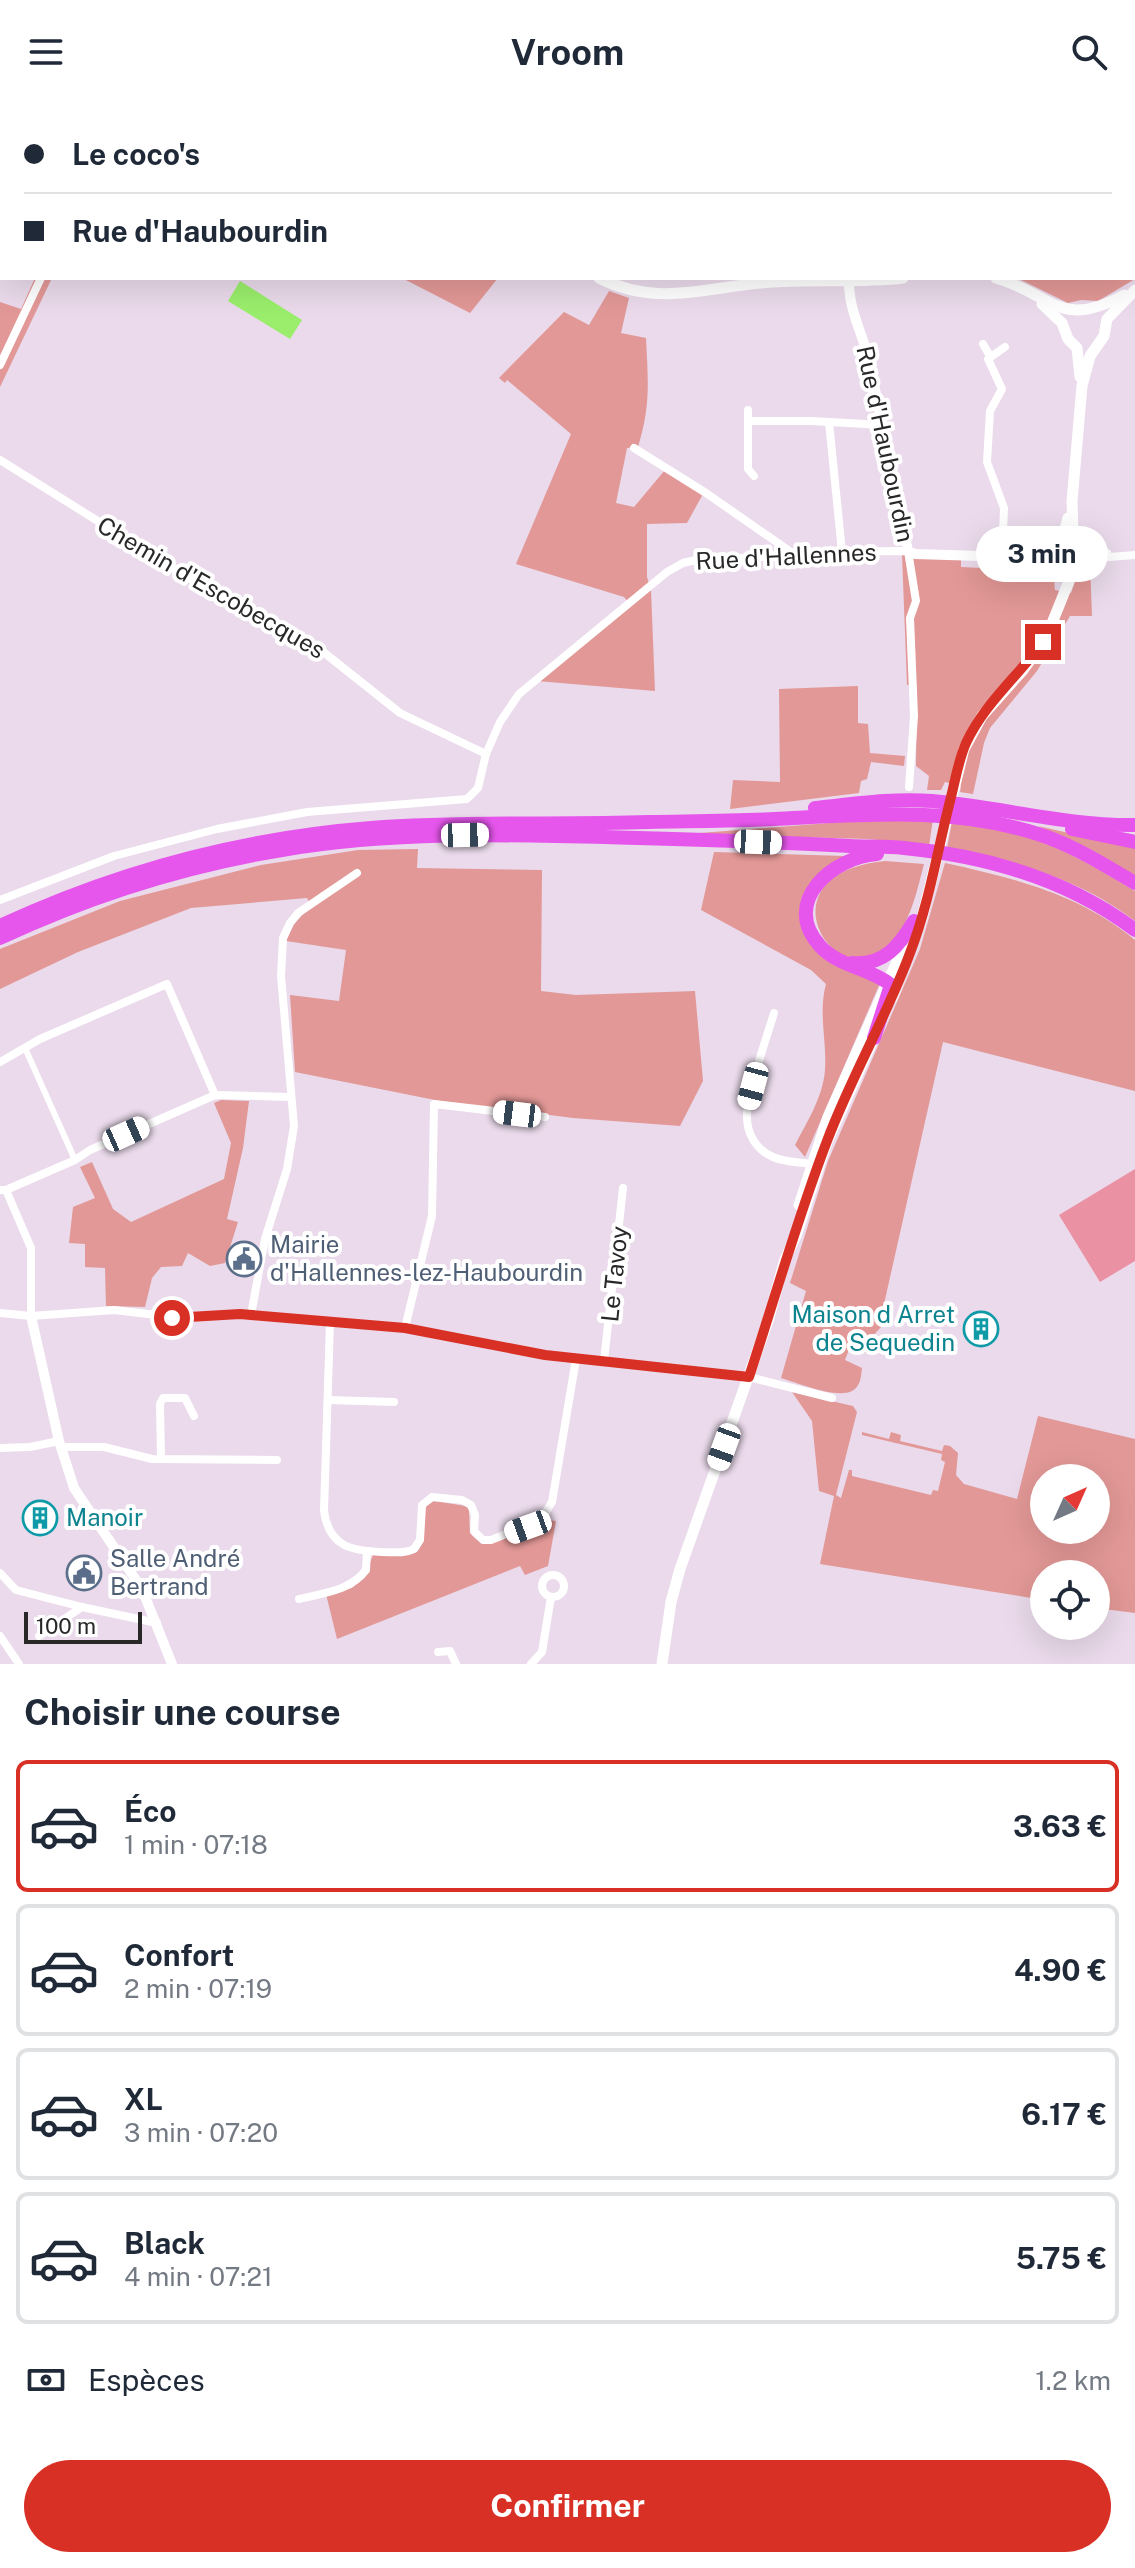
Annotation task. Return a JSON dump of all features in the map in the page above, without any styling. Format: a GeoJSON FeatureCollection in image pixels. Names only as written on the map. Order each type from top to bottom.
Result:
{"type":"FeatureCollection","features":[{"type":"Feature","properties":{"kind":"highway"},"geometry":{"type":"LineString","coordinates":[[671,822],[901,801],[946,803],[1093,823],[1135,825]]}},
{"type":"Feature","properties":{"kind":"highway"},"geometry":{"type":"LineString","coordinates":[[1010,812],[1135,842]]}},
{"type":"Feature","properties":{"kind":"highway"},"geometry":{"type":"LineString","coordinates":[[0,926],[137,873],[184,860],[291,838],[385,827],[671,822],[900,813],[964,818],[1045,836],[1135,883]]}},
{"type":"Feature","properties":{"kind":"highway"},"geometry":{"type":"LineString","coordinates":[[0,938],[64,911],[169,875],[243,857],[329,844],[418,836],[521,835],[894,847],[946,855],[1011,869],[1055,884],[1096,904],[1135,930]]}},
{"type":"Feature","properties":{"kind":"highway"},"geometry":{"type":"LineString","coordinates":[[869,1040],[891,990],[889,982],[840,960],[821,947],[811,931],[809,901],[820,879],[842,863],[869,854],[946,855]]}},
{"type":"Feature","properties":{"kind":"highway"},"geometry":{"type":"LineString","coordinates":[[840,960],[863,964],[882,958],[897,947],[914,921]]}},
{"type":"Feature","properties":{"kind":"main road"},"geometry":{"type":"LineString","coordinates":[[605,280],[641,292],[670,295],[776,281],[876,280]]}},
{"type":"Feature","properties":{"kind":"main road"},"geometry":{"type":"LineString","coordinates":[[1001,280],[1064,310],[1105,305],[1135,289]]}},
{"type":"Feature","properties":{"kind":"main road"},"geometry":{"type":"LineString","coordinates":[[1073,345],[1085,349],[1103,339],[1112,313],[1135,289]]}},
{"type":"Feature","properties":{"kind":"main road"},"geometry":{"type":"LineString","coordinates":[[889,982],[931,875],[964,749],[977,724],[1043,642],[1082,555],[1073,532],[1072,501],[1080,395],[1079,356],[1055,315],[1029,293]]}},
{"type":"Feature","properties":{"kind":"main road"},"geometry":{"type":"LineString","coordinates":[[1065,330],[1068,318],[1083,310],[1101,316],[1106,328]]}},
{"type":"Feature","properties":{"kind":"main road"},"geometry":{"type":"LineString","coordinates":[[1080,395],[1096,345]]}},
{"type":"Feature","properties":{"kind":"main road"},"geometry":{"type":"LineString","coordinates":[[1060,605],[1062,581],[1053,559],[1063,537],[1072,501]]}},
{"type":"Feature","properties":{"kind":"main road"},"geometry":{"type":"LineString","coordinates":[[1057,547],[1067,542],[1078,546]]}},
{"type":"Feature","properties":{"kind":"main road"},"geometry":{"type":"LineString","coordinates":[[1057,567],[1069,571],[1077,568]]}},
{"type":"Feature","properties":{"kind":"main road"},"geometry":{"type":"LineString","coordinates":[[662,1664],[677,1578],[761,1340],[776,1264],[869,1040],[910,954],[927,902],[931,875]]}},
{"type":"Feature","properties":{"kind":"street"},"geometry":{"type":"LineString","coordinates":[[0,365],[40,280]]}},
{"type":"Feature","properties":{"kind":"street","name":"Rue d'Haubourdin"},"geometry":{"type":"LineString","coordinates":[[849,282],[850,306],[863,336],[916,598],[910,618],[913,740],[909,787]]}},
{"type":"Feature","properties":{"kind":"street"},"geometry":{"type":"LineString","coordinates":[[983,344],[1002,389],[990,411],[987,462],[1004,508],[1008,556]]}},
{"type":"Feature","properties":{"kind":"street"},"geometry":{"type":"LineString","coordinates":[[990,356],[1005,347]]}},
{"type":"Feature","properties":{"kind":"street"},"geometry":{"type":"LineString","coordinates":[[748,410],[748,469],[754,476]]}},
{"type":"Feature","properties":{"kind":"street"},"geometry":{"type":"LineString","coordinates":[[748,421],[883,425]]}},
{"type":"Feature","properties":{"kind":"street"},"geometry":{"type":"LineString","coordinates":[[829,422],[842,552]]}},
{"type":"Feature","properties":{"kind":"street"},"geometry":{"type":"LineString","coordinates":[[634,448],[792,552]]}},
{"type":"Feature","properties":{"kind":"street","name":"Chemin d'Escobecques"},"geometry":{"type":"LineString","coordinates":[[0,460],[202,586],[304,638],[408,718],[486,754]]}},
{"type":"Feature","properties":{"kind":"street"},"geometry":{"type":"LineString","coordinates":[[1078,546],[1096,552],[1131,555]]}},
{"type":"Feature","properties":{"kind":"street"},"geometry":{"type":"LineString","coordinates":[[908,551],[915,554],[1008,556],[1045,553],[1057,547]]}},
{"type":"Feature","properties":{"kind":"street","name":"Rue d'Hallennes"},"geometry":{"type":"LineString","coordinates":[[486,754],[503,715],[532,681],[658,579],[683,563],[705,558],[754,558],[792,552],[908,551]]}},
{"type":"Feature","properties":{"kind":"street"},"geometry":{"type":"LineString","coordinates":[[1077,568],[1096,558],[1131,555]]}},
{"type":"Feature","properties":{"kind":"street"},"geometry":{"type":"LineString","coordinates":[[1008,556],[1057,567]]}},
{"type":"Feature","properties":{"kind":"street"},"geometry":{"type":"LineString","coordinates":[[0,900],[114,856],[217,829],[307,812],[467,799],[481,782],[486,754]]}},
{"type":"Feature","properties":{"kind":"street"},"geometry":{"type":"LineString","coordinates":[[251,1315],[266,1233],[288,1162],[294,1126],[281,976],[283,938],[302,909],[357,873]]}},
{"type":"Feature","properties":{"kind":"street"},"geometry":{"type":"LineString","coordinates":[[0,1062],[40,1039],[167,984],[215,1095]]}},
{"type":"Feature","properties":{"kind":"street"},"geometry":{"type":"LineString","coordinates":[[774,1013],[747,1110],[748,1128],[756,1144],[769,1155],[785,1161],[815,1165]]}},
{"type":"Feature","properties":{"kind":"street"},"geometry":{"type":"LineString","coordinates":[[25,1048],[75,1160]]}},
{"type":"Feature","properties":{"kind":"street"},"geometry":{"type":"LineString","coordinates":[[172,1664],[139,1584],[78,1498],[60,1444],[31,1316],[31,1248],[3,1190],[215,1095],[291,1097]]}},
{"type":"Feature","properties":{"kind":"street"},"geometry":{"type":"LineString","coordinates":[[405,1328],[432,1216],[434,1104],[545,1117]]}},
{"type":"Feature","properties":{"kind":"street","name":"Le Tavoy"},"geometry":{"type":"LineString","coordinates":[[604,1361],[623,1188]]}},
{"type":"Feature","properties":{"kind":"street"},"geometry":{"type":"LineString","coordinates":[[0,1313],[31,1316],[114,1310],[182,1318],[251,1315],[405,1328],[576,1359],[749,1377],[832,1398]]}},
{"type":"Feature","properties":{"kind":"street"},"geometry":{"type":"LineString","coordinates":[[330,1322],[324,1516],[331,1531],[352,1550],[402,1553],[414,1549],[420,1540],[422,1505],[432,1497],[462,1500],[471,1505],[475,1515],[474,1531],[483,1540],[512,1533],[541,1519],[552,1502],[576,1359]]}},
{"type":"Feature","properties":{"kind":"street"},"geometry":{"type":"LineString","coordinates":[[161,1459],[161,1401],[166,1397],[185,1398],[194,1416]]}},
{"type":"Feature","properties":{"kind":"street"},"geometry":{"type":"LineString","coordinates":[[328,1400],[394,1402]]}},
{"type":"Feature","properties":{"kind":"street"},"geometry":{"type":"LineString","coordinates":[[0,1448],[60,1444],[104,1447],[144,1458],[277,1460]]}},
{"type":"Feature","properties":{"kind":"street"},"geometry":{"type":"LineString","coordinates":[[299,1599],[351,1584],[366,1570],[367,1551]]}},
{"type":"Feature","properties":{"kind":"street"},"geometry":{"type":"LineString","coordinates":[[0,1573],[16,1590],[158,1624]]}},
{"type":"Feature","properties":{"kind":"street"},"geometry":{"type":"LineString","coordinates":[[536,1663],[542,1652],[551,1597]]}},
{"type":"Feature","properties":{"kind":"street"},"geometry":{"type":"LineString","coordinates":[[39,1636],[82,1607]]}},
{"type":"Feature","properties":{"kind":"street"},"geometry":{"type":"LineString","coordinates":[[0,1636],[19,1664]]}},
{"type":"Feature","properties":{"kind":"street"},"geometry":{"type":"LineString","coordinates":[[438,1652],[450,1651],[456,1664]]}},
{"type":"Feature","properties":{"kind":"shaded area"},"geometry":{"type":"Polygon","coordinates":[[[34,280],[51,280],[0,387],[0,302],[21,309],[34,280]]]}},
{"type":"Feature","properties":{"kind":"shaded area"},"geometry":{"type":"Polygon","coordinates":[[[406,280],[496,280],[470,313],[406,280]]]}},
{"type":"Feature","properties":{"kind":"shaded area"},"geometry":{"type":"Polygon","coordinates":[[[1021,280],[1133,280],[1098,301],[1068,303],[1021,280]]]}},
{"type":"Feature","properties":{"kind":"shaded area"},"geometry":{"type":"Polygon","coordinates":[[[240,281],[302,320],[290,339],[228,301],[240,281]]]}},
{"type":"Feature","properties":{"kind":"shaded area"},"geometry":{"type":"Polygon","coordinates":[[[609,291],[629,298],[621,333],[646,338],[648,392],[638,447],[627,448],[616,503],[634,507],[665,470],[703,494],[687,523],[647,524],[647,577],[651,590],[655,691],[537,681],[631,605],[624,597],[516,564],[571,434],[507,380],[505,383],[499,378],[564,312],[589,325],[609,291]]]}},
{"type":"Feature","properties":{"kind":"shaded area"},"geometry":{"type":"Polygon","coordinates":[[[902,555],[961,558],[961,567],[983,568],[985,560],[1034,563],[1050,570],[1054,576],[1055,590],[1071,593],[1076,579],[1090,564],[1092,616],[1070,616],[1037,671],[990,728],[973,794],[960,792],[961,786],[945,782],[941,790],[927,790],[929,776],[916,766],[917,686],[907,685],[902,555]]]}},
{"type":"Feature","properties":{"kind":"shaded area"},"geometry":{"type":"Polygon","coordinates":[[[858,686],[858,723],[868,724],[870,753],[905,756],[904,766],[871,762],[867,779],[861,781],[859,793],[730,809],[733,780],[780,782],[779,689],[858,686]]]}},
{"type":"Feature","properties":{"kind":"shaded area"},"geometry":{"type":"Polygon","coordinates":[[[880,819],[933,819],[929,846],[869,839],[687,834],[880,819]]]}},
{"type":"Feature","properties":{"kind":"shaded area"},"geometry":{"type":"Polygon","coordinates":[[[952,821],[1027,837],[1096,868],[1135,891],[1135,921],[1069,882],[1021,865],[947,848],[952,821]]]}},
{"type":"Feature","properties":{"kind":"shaded area"},"geometry":{"type":"Polygon","coordinates":[[[1038,826],[1135,845],[1135,877],[1076,843],[1038,826]]]}},
{"type":"Feature","properties":{"kind":"shaded area"},"geometry":{"type":"Polygon","coordinates":[[[418,849],[417,868],[542,870],[541,991],[576,995],[695,991],[703,1081],[680,1126],[573,1118],[440,1101],[295,1072],[290,995],[339,1001],[346,950],[286,941],[294,924],[311,906],[307,898],[191,908],[78,952],[0,989],[0,949],[120,901],[261,865],[358,850],[418,849]]]}},
{"type":"Feature","properties":{"kind":"shaded area"},"geometry":{"type":"Polygon","coordinates":[[[714,852],[845,856],[814,879],[808,938],[880,983],[805,1157],[795,1145],[814,1109],[824,1080],[823,1006],[826,984],[811,970],[701,910],[714,852]]]}},
{"type":"Feature","properties":{"kind":"shaded area"},"geometry":{"type":"Polygon","coordinates":[[[885,861],[924,864],[909,915],[896,938],[877,955],[858,960],[841,954],[826,941],[817,923],[816,904],[826,885],[848,870],[885,861]]]}},
{"type":"Feature","properties":{"kind":"shaded area"},"geometry":{"type":"Polygon","coordinates":[[[945,863],[996,875],[1069,899],[1114,924],[1135,940],[1135,1091],[943,1042],[884,1304],[893,1314],[871,1338],[866,1353],[850,1347],[845,1360],[862,1368],[855,1389],[837,1393],[817,1389],[781,1378],[806,1291],[790,1283],[828,1161],[920,949],[945,863]]]}},
{"type":"Feature","properties":{"kind":"shaded area"},"geometry":{"type":"Polygon","coordinates":[[[221,1100],[249,1101],[243,1148],[227,1219],[238,1222],[225,1263],[210,1266],[188,1253],[182,1266],[161,1267],[152,1278],[145,1307],[106,1306],[105,1268],[85,1267],[85,1244],[69,1243],[73,1207],[95,1198],[80,1167],[92,1162],[113,1209],[131,1222],[224,1179],[231,1143],[214,1103],[221,1100]]]}},
{"type":"Feature","properties":{"kind":"shaded area"},"geometry":{"type":"Polygon","coordinates":[[[1135,1169],[1135,1261],[1100,1282],[1059,1215],[1135,1169]]]}},
{"type":"Feature","properties":{"kind":"shaded area"},"geometry":{"type":"Polygon","coordinates":[[[792,1392],[853,1406],[857,1412],[836,1495],[841,1498],[849,1470],[852,1470],[852,1476],[931,1495],[933,1490],[938,1491],[945,1462],[941,1460],[942,1454],[862,1435],[862,1432],[889,1439],[891,1432],[901,1435],[900,1441],[942,1451],[944,1445],[950,1446],[958,1453],[956,1475],[964,1484],[1017,1499],[1038,1416],[1135,1439],[1135,1613],[1110,1610],[1110,1560],[1030,1560],[1030,1598],[820,1564],[834,1496],[819,1491],[812,1421],[792,1392]]]}},
{"type":"Feature","properties":{"kind":"shaded area"},"geometry":{"type":"Polygon","coordinates":[[[434,1501],[466,1506],[470,1533],[484,1543],[511,1536],[513,1539],[540,1528],[549,1520],[556,1521],[548,1566],[525,1575],[520,1566],[337,1639],[326,1594],[352,1588],[364,1578],[373,1555],[404,1555],[418,1550],[426,1506],[434,1501]]]}},
{"type":"Feature","properties":{"kind":"place","name":"Mairie d'Hallennes-lez-Haubourdin"},"geometry":{"type":"Point","coordinates":[244,1259]}},
{"type":"Feature","properties":{"kind":"place","name":"Maison d Arret de Sequedin"},"geometry":{"type":"Point","coordinates":[981,1329]}},
{"type":"Feature","properties":{"kind":"place","name":"Manoir"},"geometry":{"type":"Point","coordinates":[40,1518]}},
{"type":"Feature","properties":{"kind":"place","name":"Salle André Bertrand"},"geometry":{"type":"Point","coordinates":[84,1573]}},
{"type":"Feature","properties":{"kind":"route"},"geometry":{"type":"LineString","coordinates":[[172,1318],[240,1314],[405,1328],[545,1355],[749,1377],[771,1314],[785,1259],[796,1236],[827,1142],[910,954],[927,902],[931,875],[964,749],[986,710],[1023,670],[1043,642]]}}]}
